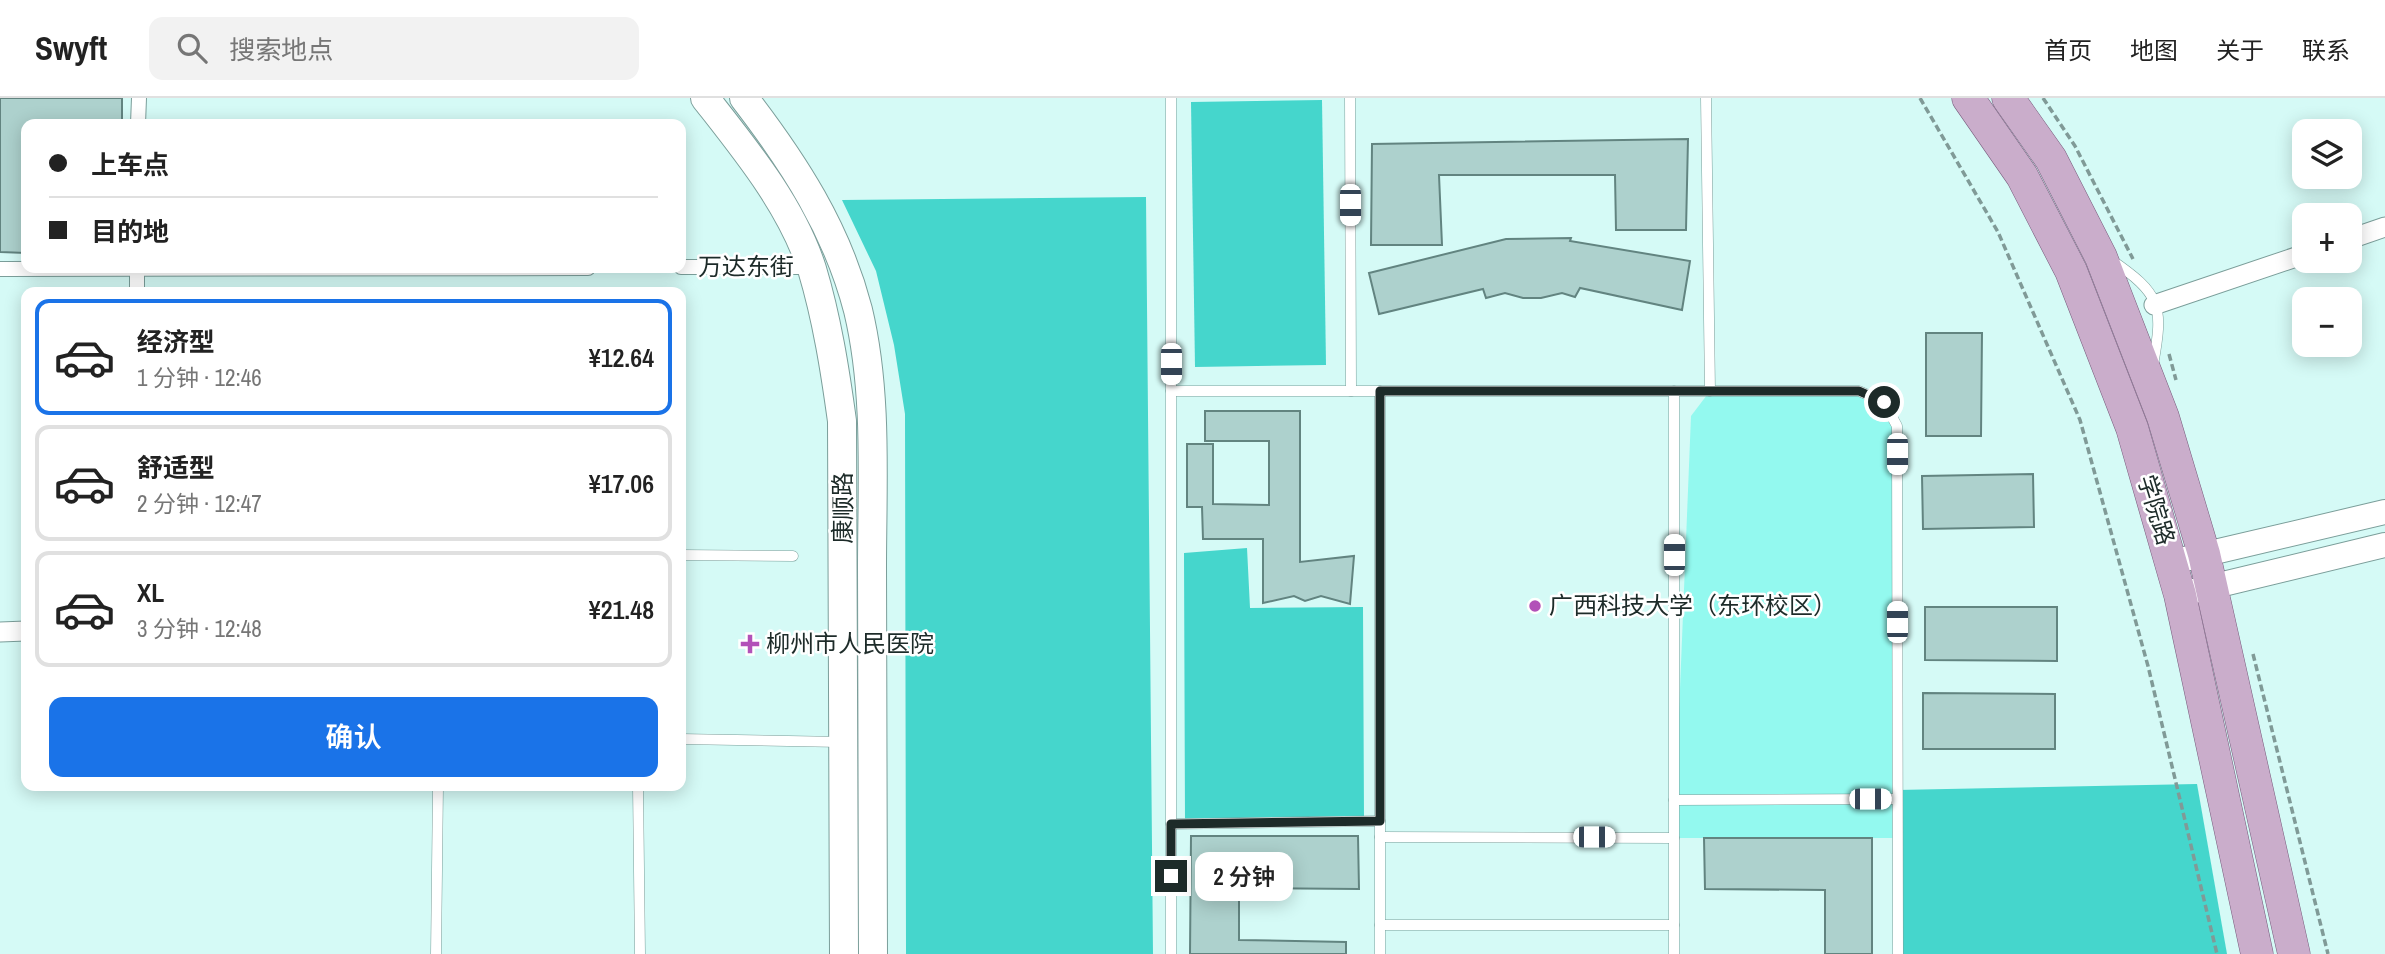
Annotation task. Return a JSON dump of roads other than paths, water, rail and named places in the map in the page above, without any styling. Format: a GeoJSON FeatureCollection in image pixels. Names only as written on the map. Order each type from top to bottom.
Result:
{"type":"FeatureCollection","features":[{"type":"Feature","properties":{"kind":"main road","name":"康顺路"},"geometry":{"type":"LineString","coordinates":[[705,98],[783,206],[811,267],[833,355],[842,421],[844,954]]}},
{"type":"Feature","properties":{"kind":"main road","name":"康顺路"},"geometry":{"type":"LineString","coordinates":[[744,98],[813,195],[842,259],[858,312],[864,350],[872,463],[873,954]]}},
{"type":"Feature","properties":{"kind":"main road","name":"学院路"},"geometry":{"type":"LineString","coordinates":[[1968,98],[2022,176],[2071,271],[2132,428],[2180,595],[2257,954]]}},
{"type":"Feature","properties":{"kind":"main road","name":"学院路"},"geometry":{"type":"LineString","coordinates":[[2008,98],[2051,159],[2098,250],[2150,383],[2204,554],[2294,954]]}},
{"type":"Feature","properties":{"kind":"street"},"geometry":{"type":"LineString","coordinates":[[138,119],[139,98]]}},
{"type":"Feature","properties":{"kind":"street"},"geometry":{"type":"LineString","coordinates":[[2362,235],[2385,227]]}},
{"type":"Feature","properties":{"kind":"street"},"geometry":{"type":"LineString","coordinates":[[2154,305],[2292,258]]}},
{"type":"Feature","properties":{"kind":"street","name":"万达东街"},"geometry":{"type":"LineString","coordinates":[[686,268],[811,267]]}},
{"type":"Feature","properties":{"kind":"street"},"geometry":{"type":"LineString","coordinates":[[0,270],[21,270]]}},
{"type":"Feature","properties":{"kind":"street"},"geometry":{"type":"LineString","coordinates":[[2172,562],[2385,512]]}},
{"type":"Feature","properties":{"kind":"street"},"geometry":{"type":"LineString","coordinates":[[2180,595],[2385,545]]}},
{"type":"Feature","properties":{"kind":"street"},"geometry":{"type":"LineString","coordinates":[[0,632],[21,631]]}},
{"type":"Feature","properties":{"kind":"lane"},"geometry":{"type":"LineString","coordinates":[[1171,98],[1171,954]]}},
{"type":"Feature","properties":{"kind":"lane"},"geometry":{"type":"LineString","coordinates":[[1350,98],[1351,391]]}},
{"type":"Feature","properties":{"kind":"lane"},"geometry":{"type":"LineString","coordinates":[[1706,98],[1710,391]]}},
{"type":"Feature","properties":{"kind":"lane"},"geometry":{"type":"LineString","coordinates":[[2098,250],[2145,283],[2161,322],[2150,383]]}},
{"type":"Feature","properties":{"kind":"lane"},"geometry":{"type":"LineString","coordinates":[[1171,391],[1859,391],[1884,402],[1897,426],[1898,954]]}},
{"type":"Feature","properties":{"kind":"lane"},"geometry":{"type":"LineString","coordinates":[[1380,391],[1380,954]]}},
{"type":"Feature","properties":{"kind":"lane"},"geometry":{"type":"LineString","coordinates":[[1674,391],[1674,954]]}},
{"type":"Feature","properties":{"kind":"lane"},"geometry":{"type":"LineString","coordinates":[[686,555],[793,556]]}},
{"type":"Feature","properties":{"kind":"lane"},"geometry":{"type":"LineString","coordinates":[[686,739],[844,742]]}},
{"type":"Feature","properties":{"kind":"lane"},"geometry":{"type":"LineString","coordinates":[[436,954],[438,791]]}},
{"type":"Feature","properties":{"kind":"lane"},"geometry":{"type":"LineString","coordinates":[[638,791],[640,954]]}},
{"type":"Feature","properties":{"kind":"lane"},"geometry":{"type":"LineString","coordinates":[[1674,800],[1897,799]]}},
{"type":"Feature","properties":{"kind":"lane"},"geometry":{"type":"LineString","coordinates":[[1171,824],[1380,821]]}},
{"type":"Feature","properties":{"kind":"lane"},"geometry":{"type":"LineString","coordinates":[[1380,837],[1674,838]]}},
{"type":"Feature","properties":{"kind":"lane"},"geometry":{"type":"LineString","coordinates":[[1380,925],[1674,925]]}},
{"type":"Feature","properties":{"kind":"place","name":"广西科技大学（东环校区）"},"geometry":{"type":"Point","coordinates":[1535,606]}},
{"type":"Feature","properties":{"kind":"place","name":"柳州市人民医院"},"geometry":{"type":"Point","coordinates":[750,644]}}]}
